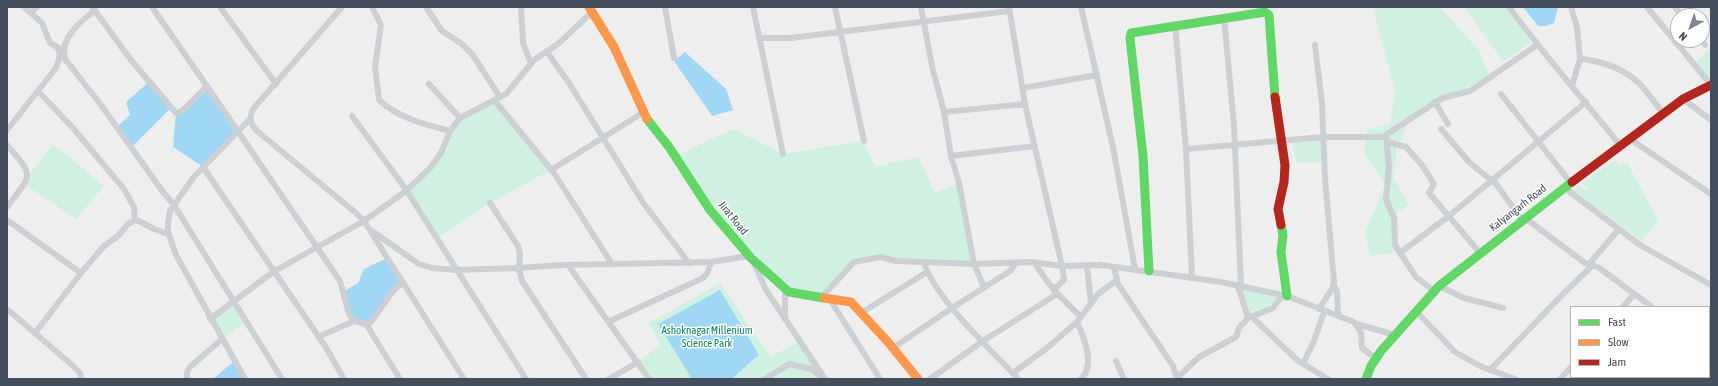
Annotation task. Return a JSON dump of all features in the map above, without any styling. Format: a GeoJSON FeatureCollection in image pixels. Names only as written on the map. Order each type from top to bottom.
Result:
{"type":"FeatureCollection","features":[{"type":"Feature","properties":{"kind":"main road","name":"Jirat Road"},"geometry":{"type":"LineString","coordinates":[[591,9],[614,47],[644,112],[710,210],[751,258],[789,292],[851,302],[893,348],[918,379]]}},
{"type":"Feature","properties":{"kind":"main road"},"geometry":{"type":"LineString","coordinates":[[1149,271],[1143,156],[1130,38],[1132,33],[1135,31],[1175,24],[1265,12],[1269,15],[1280,141],[1285,165],[1284,182],[1278,209],[1282,235],[1281,252],[1285,296]]}},
{"type":"Feature","properties":{"kind":"main road","name":"Kalyangarh Road"},"geometry":{"type":"LineString","coordinates":[[1366,379],[1375,358],[1436,288],[1620,145],[1683,99],[1711,85]]}},
{"type":"Feature","properties":{"kind":"street"},"geometry":{"type":"LineString","coordinates":[[24,7],[42,23],[50,43],[61,49],[65,59],[72,69],[101,105],[163,192],[174,205],[282,379]]}},
{"type":"Feature","properties":{"kind":"street"},"geometry":{"type":"LineString","coordinates":[[31,13],[37,7]]}},
{"type":"Feature","properties":{"kind":"street"},"geometry":{"type":"LineString","coordinates":[[152,7],[340,281],[349,314],[354,321]]}},
{"type":"Feature","properties":{"kind":"street"},"geometry":{"type":"LineString","coordinates":[[220,7],[276,84]]}},
{"type":"Feature","properties":{"kind":"street"},"geometry":{"type":"LineString","coordinates":[[245,379],[210,319],[176,255],[168,234],[170,210],[203,167],[250,119],[253,109],[342,7]]}},
{"type":"Feature","properties":{"kind":"street"},"geometry":{"type":"LineString","coordinates":[[372,7],[381,25],[375,67],[379,100],[389,109],[409,119],[450,131]]}},
{"type":"Feature","properties":{"kind":"street"},"geometry":{"type":"LineString","coordinates":[[426,7],[442,31],[462,44],[472,54],[498,99],[551,170],[612,264]]}},
{"type":"Feature","properties":{"kind":"street"},"geometry":{"type":"LineString","coordinates":[[521,7],[523,43],[531,64]]}},
{"type":"Feature","properties":{"kind":"street"},"geometry":{"type":"LineString","coordinates":[[665,7],[674,58]]}},
{"type":"Feature","properties":{"kind":"street"},"geometry":{"type":"LineString","coordinates":[[753,7],[783,154]]}},
{"type":"Feature","properties":{"kind":"street"},"geometry":{"type":"LineString","coordinates":[[836,7],[864,141]]}},
{"type":"Feature","properties":{"kind":"street"},"geometry":{"type":"LineString","coordinates":[[921,7],[932,66],[944,112],[951,156],[959,183],[974,264],[984,287]]}},
{"type":"Feature","properties":{"kind":"street"},"geometry":{"type":"LineString","coordinates":[[1081,7],[1114,147],[1135,269]]}},
{"type":"Feature","properties":{"kind":"street"},"geometry":{"type":"LineString","coordinates":[[1510,7],[1538,45],[1620,145]]}},
{"type":"Feature","properties":{"kind":"street"},"geometry":{"type":"LineString","coordinates":[[1572,7],[1577,27],[1580,59],[1572,86]]}},
{"type":"Feature","properties":{"kind":"street"},"geometry":{"type":"LineString","coordinates":[[1647,7],[1711,85]]}},
{"type":"Feature","properties":{"kind":"street"},"geometry":{"type":"LineString","coordinates":[[7,130],[56,68],[61,49],[75,27],[94,9],[131,60],[176,113],[182,112],[207,86]]}},
{"type":"Feature","properties":{"kind":"street"},"geometry":{"type":"LineString","coordinates":[[210,319],[273,272],[364,221],[406,191],[430,168],[441,152],[450,131],[460,118],[498,99],[513,86],[531,64],[566,38],[591,9]]}},
{"type":"Feature","properties":{"kind":"street"},"geometry":{"type":"LineString","coordinates":[[759,38],[791,38],[841,33],[1009,9],[1025,104],[1064,280],[1055,292],[930,379]]}},
{"type":"Feature","properties":{"kind":"street"},"geometry":{"type":"LineString","coordinates":[[1224,17],[1234,144],[1240,286],[1250,317],[1303,364],[1328,379]]}},
{"type":"Feature","properties":{"kind":"street"},"geometry":{"type":"LineString","coordinates":[[1175,24],[1186,149],[1192,278]]}},
{"type":"Feature","properties":{"kind":"street"},"geometry":{"type":"LineString","coordinates":[[1315,45],[1324,138],[1325,178],[1333,284],[1337,291],[1338,316]]}},
{"type":"Feature","properties":{"kind":"street"},"geometry":{"type":"LineString","coordinates":[[1387,139],[1435,102],[1442,98],[1470,91],[1538,45]]}},
{"type":"Feature","properties":{"kind":"street"},"geometry":{"type":"LineString","coordinates":[[547,52],[569,83],[644,204],[689,263]]}},
{"type":"Feature","properties":{"kind":"street"},"geometry":{"type":"LineString","coordinates":[[1580,59],[1616,67],[1627,73],[1638,81],[1663,114]]}},
{"type":"Feature","properties":{"kind":"street"},"geometry":{"type":"LineString","coordinates":[[1023,88],[1097,75]]}},
{"type":"Feature","properties":{"kind":"street"},"geometry":{"type":"LineString","coordinates":[[429,84],[460,118]]}},
{"type":"Feature","properties":{"kind":"street"},"geometry":{"type":"LineString","coordinates":[[38,91],[73,128],[124,189],[134,207],[135,220]]}},
{"type":"Feature","properties":{"kind":"street"},"geometry":{"type":"LineString","coordinates":[[1501,94],[1538,141],[1568,184],[1570,192],[1646,249],[1711,285]]}},
{"type":"Feature","properties":{"kind":"street"},"geometry":{"type":"LineString","coordinates":[[1683,99],[1711,120]]}},
{"type":"Feature","properties":{"kind":"street"},"geometry":{"type":"LineString","coordinates":[[1435,102],[1448,124]]}},
{"type":"Feature","properties":{"kind":"street"},"geometry":{"type":"LineString","coordinates":[[1401,252],[1449,216],[1586,102]]}},
{"type":"Feature","properties":{"kind":"street"},"geometry":{"type":"LineString","coordinates":[[944,112],[1025,104]]}},
{"type":"Feature","properties":{"kind":"street"},"geometry":{"type":"LineString","coordinates":[[551,170],[644,112]]}},
{"type":"Feature","properties":{"kind":"street"},"geometry":{"type":"LineString","coordinates":[[352,116],[406,191],[526,379]]}},
{"type":"Feature","properties":{"kind":"street"},"geometry":{"type":"LineString","coordinates":[[250,119],[257,131],[364,221],[464,379]]}},
{"type":"Feature","properties":{"kind":"street"},"geometry":{"type":"LineString","coordinates":[[1441,129],[1470,163],[1496,184],[1524,219],[1560,245],[1591,265],[1598,267],[1651,306]]}},
{"type":"Feature","properties":{"kind":"street"},"geometry":{"type":"LineString","coordinates":[[1186,149],[1234,144],[1352,136],[1387,139],[1406,147],[1422,165],[1434,184],[1429,193],[1480,253]]}},
{"type":"Feature","properties":{"kind":"street"},"geometry":{"type":"LineString","coordinates":[[1387,139],[1389,167],[1386,199],[1394,218],[1395,245],[1401,252],[1416,278],[1436,288],[1464,298],[1503,308]]}},
{"type":"Feature","properties":{"kind":"street"},"geometry":{"type":"LineString","coordinates":[[1630,139],[1711,194]]}},
{"type":"Feature","properties":{"kind":"street"},"geometry":{"type":"LineString","coordinates":[[7,145],[25,166],[28,176],[7,207]]}},
{"type":"Feature","properties":{"kind":"street"},"geometry":{"type":"LineString","coordinates":[[951,156],[1035,146]]}},
{"type":"Feature","properties":{"kind":"street"},"geometry":{"type":"LineString","coordinates":[[203,167],[318,337],[344,379]]}},
{"type":"Feature","properties":{"kind":"street"},"geometry":{"type":"LineString","coordinates":[[490,203],[518,246],[520,254],[519,268],[522,281],[586,379]]}},
{"type":"Feature","properties":{"kind":"street"},"geometry":{"type":"LineString","coordinates":[[7,220],[81,273]]}},
{"type":"Feature","properties":{"kind":"street"},"geometry":{"type":"LineString","coordinates":[[135,220],[168,234]]}},
{"type":"Feature","properties":{"kind":"street"},"geometry":{"type":"LineString","coordinates":[[36,334],[81,273],[104,246],[118,236],[128,224],[135,220]]}},
{"type":"Feature","properties":{"kind":"street"},"geometry":{"type":"LineString","coordinates":[[369,229],[419,264],[432,268],[456,270],[568,265],[689,263],[751,258],[762,282],[825,379]]}},
{"type":"Feature","properties":{"kind":"street"},"geometry":{"type":"LineString","coordinates":[[1490,370],[1591,265],[1619,229]]}},
{"type":"Feature","properties":{"kind":"street"},"geometry":{"type":"LineString","coordinates":[[880,379],[826,298],[854,262],[881,257],[896,261],[974,264],[1035,263],[1062,266],[1114,267],[1149,271],[1240,286],[1285,296],[1357,324],[1395,335]]}},
{"type":"Feature","properties":{"kind":"street"},"geometry":{"type":"LineString","coordinates":[[610,321],[703,278],[708,272],[711,262]]}},
{"type":"Feature","properties":{"kind":"street"},"geometry":{"type":"LineString","coordinates":[[924,262],[926,272],[952,308],[1018,379]]}},
{"type":"Feature","properties":{"kind":"street"},"geometry":{"type":"LineString","coordinates":[[893,348],[1010,271],[1016,263]]}},
{"type":"Feature","properties":{"kind":"street"},"geometry":{"type":"LineString","coordinates":[[1035,263],[1043,278],[1079,319],[1088,357],[1085,375],[1081,379]]}},
{"type":"Feature","properties":{"kind":"street"},"geometry":{"type":"LineString","coordinates":[[568,265],[610,321],[649,379]]}},
{"type":"Feature","properties":{"kind":"street"},"geometry":{"type":"LineString","coordinates":[[1087,266],[1091,304]]}},
{"type":"Feature","properties":{"kind":"street"},"geometry":{"type":"LineString","coordinates":[[1114,267],[1117,280],[1173,366],[1177,378],[1199,357],[1236,337],[1239,328],[1250,317],[1273,308],[1285,296]]}},
{"type":"Feature","properties":{"kind":"street"},"geometry":{"type":"LineString","coordinates":[[861,314],[926,272]]}},
{"type":"Feature","properties":{"kind":"street"},"geometry":{"type":"LineString","coordinates":[[1013,373],[1047,348],[1079,319],[1098,294],[1117,280]]}},
{"type":"Feature","properties":{"kind":"street"},"geometry":{"type":"LineString","coordinates":[[318,337],[354,321],[366,324],[371,322],[393,291],[403,282]]}},
{"type":"Feature","properties":{"kind":"street"},"geometry":{"type":"LineString","coordinates":[[1303,364],[1314,341],[1321,310],[1333,284]]}},
{"type":"Feature","properties":{"kind":"street"},"geometry":{"type":"LineString","coordinates":[[785,289],[785,319]]}},
{"type":"Feature","properties":{"kind":"street"},"geometry":{"type":"LineString","coordinates":[[1624,306],[1634,294]]}},
{"type":"Feature","properties":{"kind":"street"},"geometry":{"type":"LineString","coordinates":[[7,309],[76,369],[80,373],[82,379]]}},
{"type":"Feature","properties":{"kind":"street"},"geometry":{"type":"LineString","coordinates":[[1416,311],[1455,352],[1490,370],[1515,379]]}},
{"type":"Feature","properties":{"kind":"street"},"geometry":{"type":"LineString","coordinates":[[366,324],[400,379]]}},
{"type":"Feature","properties":{"kind":"street"},"geometry":{"type":"LineString","coordinates":[[1357,324],[1361,333],[1362,348],[1375,358]]}},
{"type":"Feature","properties":{"kind":"street"},"geometry":{"type":"LineString","coordinates":[[187,379],[187,372],[190,367],[222,339]]}},
{"type":"Feature","properties":{"kind":"street"},"geometry":{"type":"LineString","coordinates":[[1116,361],[1124,379]]}},
{"type":"Feature","properties":{"kind":"street"},"geometry":{"type":"LineString","coordinates":[[609,379],[638,362]]}},
{"type":"Feature","properties":{"kind":"street"},"geometry":{"type":"LineString","coordinates":[[765,379],[789,364],[811,369],[825,379]]}},
{"type":"Feature","properties":{"kind":"street"},"geometry":{"type":"LineString","coordinates":[[1560,379],[1570,368]]}},
{"type":"Feature","properties":{"kind":"green space"},"geometry":{"type":"Polygon","coordinates":[[[1377,7],[1440,7],[1479,50],[1489,75],[1408,123],[1397,148],[1394,178],[1409,205],[1397,213],[1399,231],[1396,252],[1370,256],[1365,233],[1385,185],[1364,153],[1367,130],[1390,124],[1395,92],[1374,11],[1377,7]]]}},
{"type":"Feature","properties":{"kind":"green space"},"geometry":{"type":"Polygon","coordinates":[[[1465,7],[1506,7],[1531,42],[1503,62],[1465,7]]]}},
{"type":"Feature","properties":{"kind":"green space"},"geometry":{"type":"Polygon","coordinates":[[[1711,48],[1711,85],[1693,64],[1711,48]]]}},
{"type":"Feature","properties":{"kind":"green space"},"geometry":{"type":"Polygon","coordinates":[[[495,101],[551,170],[490,203],[436,239],[406,191],[430,168],[455,124],[495,101]]]}},
{"type":"Feature","properties":{"kind":"green space"},"geometry":{"type":"Polygon","coordinates":[[[733,129],[783,154],[864,141],[875,167],[918,157],[935,193],[959,183],[974,264],[881,257],[854,262],[822,297],[789,292],[753,260],[675,156],[733,129]]]}},
{"type":"Feature","properties":{"kind":"green space"},"geometry":{"type":"Polygon","coordinates":[[[1324,137],[1325,163],[1296,163],[1293,140],[1324,137]]]}},
{"type":"Feature","properties":{"kind":"green space"},"geometry":{"type":"Polygon","coordinates":[[[53,144],[104,186],[76,219],[24,184],[28,176],[53,144]]]}},
{"type":"Feature","properties":{"kind":"green space"},"geometry":{"type":"Polygon","coordinates":[[[1615,160],[1619,166],[1627,162],[1658,221],[1641,241],[1611,218],[1572,193],[1579,185],[1587,191],[1589,189],[1582,183],[1615,160]]]}},
{"type":"Feature","properties":{"kind":"green space","name":"Ashoknagar Millenium Science Park"},"geometry":{"type":"Polygon","coordinates":[[[720,283],[771,357],[799,341],[825,379],[649,379],[638,362],[660,344],[649,323],[720,283]]]}},
{"type":"Feature","properties":{"kind":"green space"},"geometry":{"type":"Polygon","coordinates":[[[1239,287],[1278,295],[1268,307],[1247,315],[1239,287]]]}},
{"type":"Feature","properties":{"kind":"green space"},"geometry":{"type":"Polygon","coordinates":[[[234,302],[246,322],[222,339],[210,319],[234,302]]]}},
{"type":"Feature","properties":{"kind":"water"},"geometry":{"type":"Polygon","coordinates":[[[1523,7],[1558,7],[1554,23],[1546,26],[1538,26],[1523,7]]]}},
{"type":"Feature","properties":{"kind":"water"},"geometry":{"type":"Polygon","coordinates":[[[685,52],[726,89],[733,110],[712,116],[674,61],[685,52]]]}},
{"type":"Feature","properties":{"kind":"water"},"geometry":{"type":"Polygon","coordinates":[[[149,82],[171,108],[132,147],[117,127],[130,115],[126,102],[149,82]]]}},
{"type":"Feature","properties":{"kind":"water"},"geometry":{"type":"Polygon","coordinates":[[[207,86],[238,131],[203,167],[173,147],[176,113],[207,86]]]}},
{"type":"Feature","properties":{"kind":"water"},"geometry":{"type":"Polygon","coordinates":[[[387,258],[403,282],[371,322],[354,321],[343,292],[358,283],[364,269],[387,258]]]}},
{"type":"Feature","properties":{"kind":"water"},"geometry":{"type":"Polygon","coordinates":[[[720,290],[759,355],[731,379],[692,379],[658,324],[720,290]]]}},
{"type":"Feature","properties":{"kind":"water"},"geometry":{"type":"Polygon","coordinates":[[[234,361],[245,379],[213,379],[234,361]]]}},
{"type":"Feature","properties":{"kind":"traffic: fast"},"geometry":{"type":"LineString","coordinates":[[1149,271],[1143,156],[1130,38],[1131,33],[1265,12],[1269,15],[1275,97]]}},
{"type":"Feature","properties":{"kind":"traffic: fast"},"geometry":{"type":"LineString","coordinates":[[647,119],[669,147],[710,210],[751,258],[789,292],[824,298]]}},
{"type":"Feature","properties":{"kind":"traffic: fast"},"geometry":{"type":"LineString","coordinates":[[1366,379],[1371,366],[1381,351],[1439,286],[1572,182]]}},
{"type":"Feature","properties":{"kind":"traffic: fast"},"geometry":{"type":"LineString","coordinates":[[1281,225],[1283,235],[1281,252],[1287,296]]}},
{"type":"Feature","properties":{"kind":"traffic: slow"},"geometry":{"type":"LineString","coordinates":[[589,7],[614,47],[647,119]]}},
{"type":"Feature","properties":{"kind":"traffic: slow"},"geometry":{"type":"LineString","coordinates":[[824,298],[851,302],[888,342],[918,379]]}},
{"type":"Feature","properties":{"kind":"traffic: jam"},"geometry":{"type":"LineString","coordinates":[[1572,182],[1683,99],[1711,85]]}},
{"type":"Feature","properties":{"kind":"traffic: jam"},"geometry":{"type":"LineString","coordinates":[[1275,97],[1285,165],[1284,182],[1278,209],[1281,225]]}}]}
